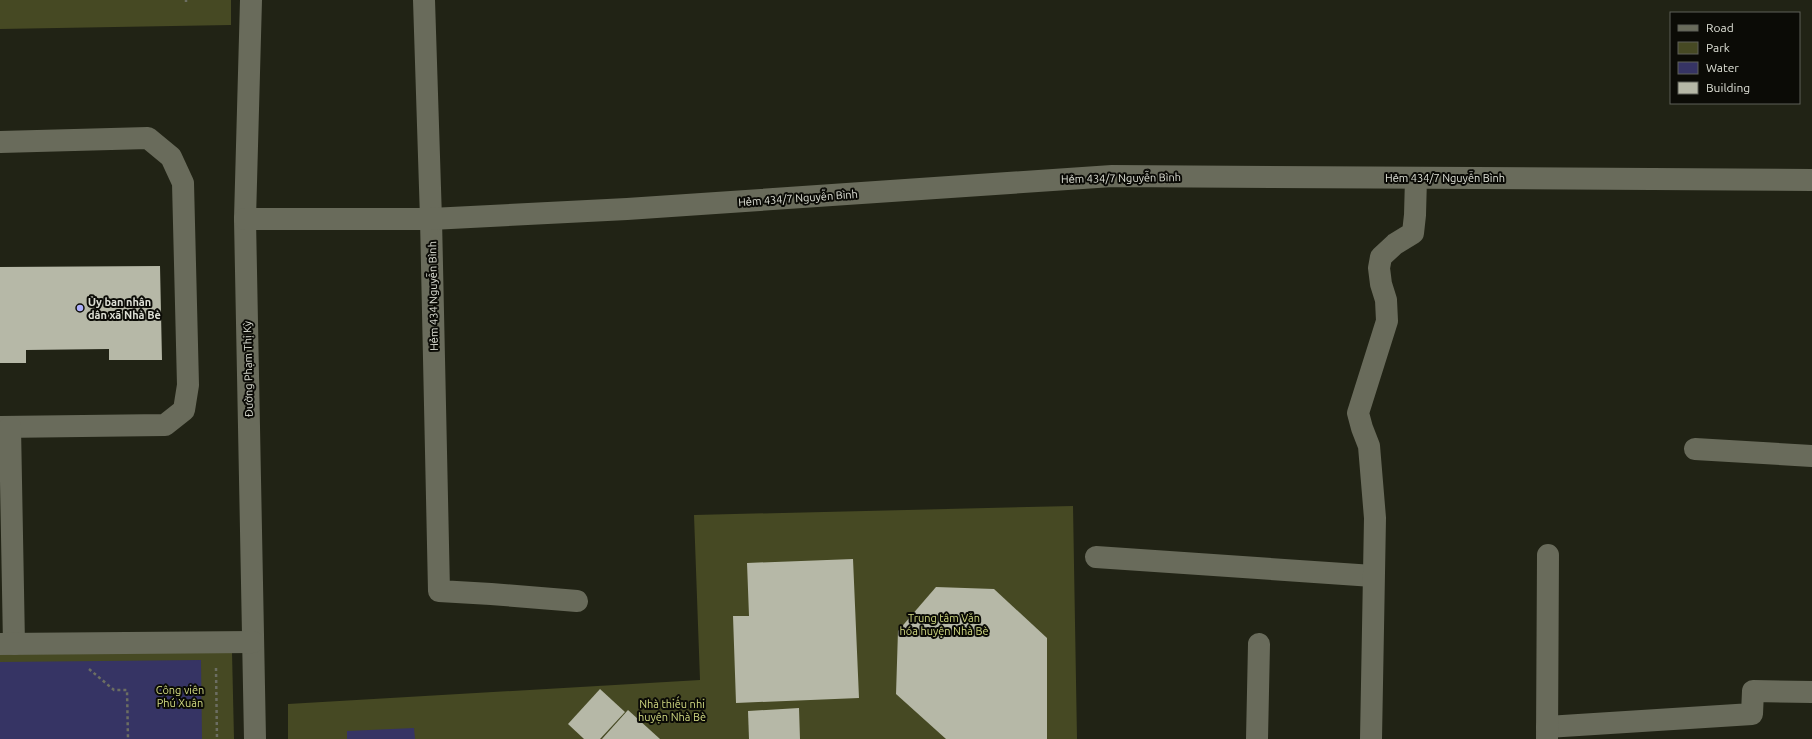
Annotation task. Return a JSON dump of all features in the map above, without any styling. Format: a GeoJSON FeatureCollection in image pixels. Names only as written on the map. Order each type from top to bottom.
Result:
{"type":"FeatureCollection","features":[{"type":"Feature","properties":{"kind":"street","name":"Đường Phạm Thị Kỳ"},"geometry":{"type":"LineString","coordinates":[[251,0],[246,219],[255,739]]}},
{"type":"Feature","properties":{"kind":"street","name":"Hẻm 434 Nguyễn Bình"},"geometry":{"type":"LineString","coordinates":[[424,0],[431,219],[439,592],[491,594],[577,601]]}},
{"type":"Feature","properties":{"kind":"street"},"geometry":{"type":"LineString","coordinates":[[0,142],[148,138],[171,157],[183,182],[188,385],[184,410],[164,425],[5,427],[7,644],[254,642]]}},
{"type":"Feature","properties":{"kind":"street","name":"Hẻm 434/7 Nguyễn Bình"},"geometry":{"type":"LineString","coordinates":[[246,219],[431,219],[627,209],[1112,176],[1812,180]]}},
{"type":"Feature","properties":{"kind":"street"},"geometry":{"type":"LineString","coordinates":[[1371,739],[1375,518],[1369,446],[1358,412],[1387,321],[1386,300],[1380,284],[1379,268],[1381,257],[1395,244],[1413,233],[1416,178]]}},
{"type":"Feature","properties":{"kind":"street"},"geometry":{"type":"LineString","coordinates":[[1695,449],[1812,456]]}},
{"type":"Feature","properties":{"kind":"street"},"geometry":{"type":"LineString","coordinates":[[1548,554],[1547,733],[1752,714],[1753,692],[1812,692]]}},
{"type":"Feature","properties":{"kind":"street"},"geometry":{"type":"LineString","coordinates":[[1096,557],[1374,576]]}},
{"type":"Feature","properties":{"kind":"street"},"geometry":{"type":"LineString","coordinates":[[1257,739],[1259,644]]}},
{"type":"Feature","properties":{"kind":"path"},"geometry":{"type":"LineString","coordinates":[[215,642],[217,739]]}},
{"type":"Feature","properties":{"kind":"path"},"geometry":{"type":"LineString","coordinates":[[84,643],[84,665],[114,690],[127,690],[128,739]]}},
{"type":"Feature","properties":{"kind":"green space"},"geometry":{"type":"Polygon","coordinates":[[[0,0],[231,0],[231,25],[0,29],[0,0]]]}},
{"type":"Feature","properties":{"kind":"green space","name":"Trung tâm Văn hóa huyện Nhà Bè"},"geometry":{"type":"Polygon","coordinates":[[[1073,506],[1077,739],[288,739],[288,704],[700,680],[694,515],[1073,506]]]}},
{"type":"Feature","properties":{"kind":"green space","name":"Công viên Phú Xuân"},"geometry":{"type":"Polygon","coordinates":[[[232,652],[234,739],[0,739],[0,654],[232,652]]]}},
{"type":"Feature","properties":{"kind":"water","name":"Công viên Phú Xuân"},"geometry":{"type":"Polygon","coordinates":[[[201,660],[202,739],[0,739],[0,662],[201,660]]]}},
{"type":"Feature","properties":{"kind":"water"},"geometry":{"type":"Polygon","coordinates":[[[414,728],[415,739],[347,739],[347,731],[414,728]]]}},
{"type":"Feature","properties":{"kind":"building","name":"Ủy ban nhân dân xã Nhà Bè"},"geometry":{"type":"Polygon","coordinates":[[[160,266],[162,360],[109,360],[109,349],[26,350],[26,363],[0,363],[0,267],[160,266]]]}},
{"type":"Feature","properties":{"kind":"building"},"geometry":{"type":"Polygon","coordinates":[[[853,559],[859,698],[736,703],[733,616],[749,616],[747,563],[853,559]]]}},
{"type":"Feature","properties":{"kind":"building","name":"Trung tâm Văn hóa huyện Nhà Bè"},"geometry":{"type":"Polygon","coordinates":[[[936,587],[994,589],[1047,638],[1047,739],[946,739],[896,694],[898,631],[936,587]]]}},
{"type":"Feature","properties":{"kind":"building"},"geometry":{"type":"Polygon","coordinates":[[[600,689],[625,712],[600,739],[584,739],[568,724],[600,689]]]}},
{"type":"Feature","properties":{"kind":"building"},"geometry":{"type":"Polygon","coordinates":[[[799,708],[800,739],[749,739],[748,711],[799,708]]]}},
{"type":"Feature","properties":{"kind":"building"},"geometry":{"type":"Polygon","coordinates":[[[628,710],[660,739],[602,739],[628,710]]]}},
{"type":"Feature","properties":{"kind":"place","name":"Ủy ban nhân dân xã Nhà Bè"},"geometry":{"type":"Point","coordinates":[80,308]}},
{"type":"Feature","properties":{"kind":"park label","name":"Nhà thiếu nhi huyện Nhà Bè"},"geometry":{"type":"Point","coordinates":[672,710]}}]}
